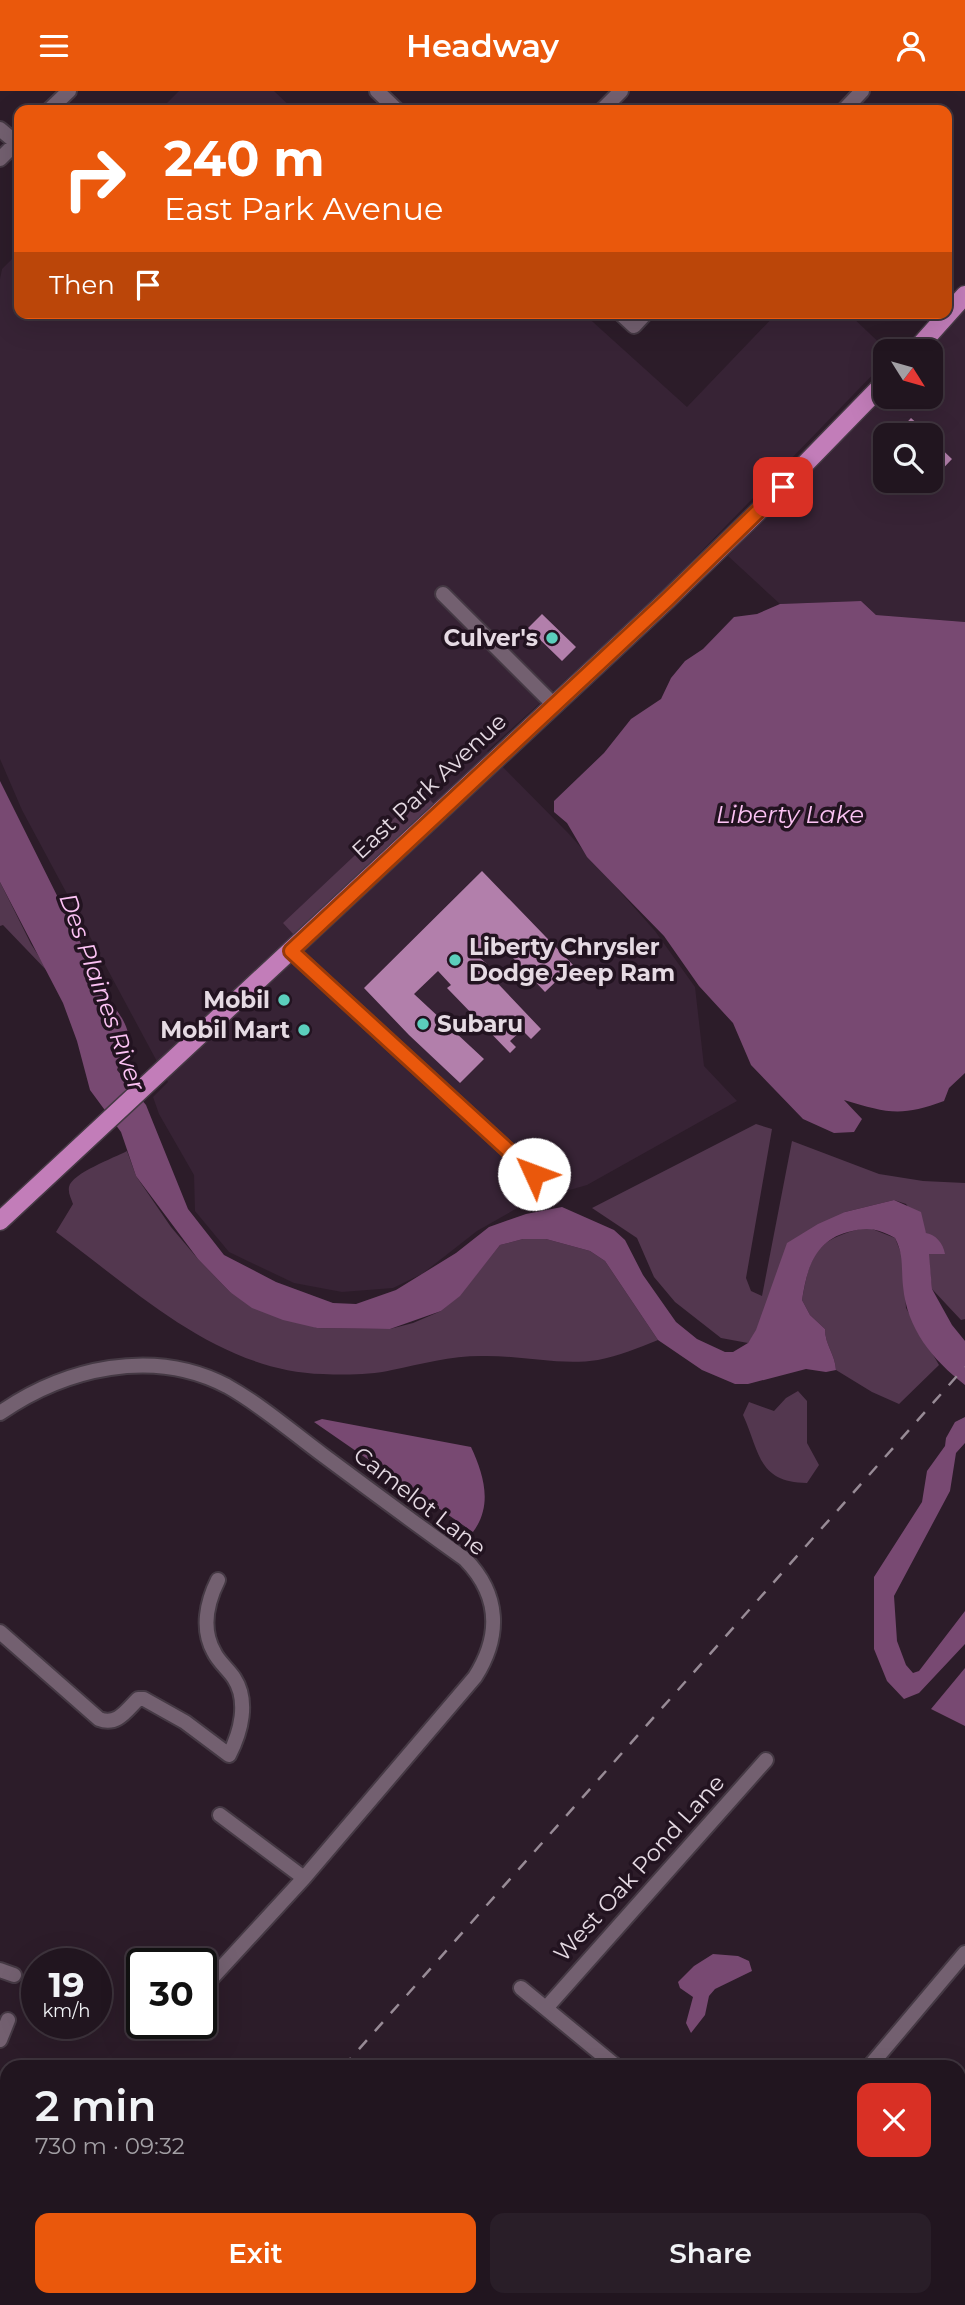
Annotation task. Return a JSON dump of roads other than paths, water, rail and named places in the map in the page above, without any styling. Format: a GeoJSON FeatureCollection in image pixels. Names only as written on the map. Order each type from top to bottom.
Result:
{"type":"FeatureCollection","features":[{"type":"Feature","properties":{"kind":"main road"},"geometry":{"type":"LineString","coordinates":[[952,310],[965,295]]}},
{"type":"Feature","properties":{"kind":"main road"},"geometry":{"type":"LineString","coordinates":[[926,339],[944,319]]}},
{"type":"Feature","properties":{"kind":"main road","name":"East Park Avenue"},"geometry":{"type":"LineString","coordinates":[[0,1221],[764,506],[873,394]]}},
{"type":"Feature","properties":{"kind":"street"},"geometry":{"type":"LineString","coordinates":[[54,105],[69,91]]}},
{"type":"Feature","properties":{"kind":"street"},"geometry":{"type":"LineString","coordinates":[[377,91],[391,105]]}},
{"type":"Feature","properties":{"kind":"street"},"geometry":{"type":"LineString","coordinates":[[607,105],[621,91]]}},
{"type":"Feature","properties":{"kind":"street"},"geometry":{"type":"LineString","coordinates":[[849,105],[862,91]]}},
{"type":"Feature","properties":{"kind":"street"},"geometry":{"type":"LineString","coordinates":[[0,129],[14,140]]}},
{"type":"Feature","properties":{"kind":"street"},"geometry":{"type":"LineString","coordinates":[[0,159],[14,147]]}},
{"type":"Feature","properties":{"kind":"street"},"geometry":{"type":"LineString","coordinates":[[626,319],[634,326],[640,319]]}},
{"type":"Feature","properties":{"kind":"street"},"geometry":{"type":"LineString","coordinates":[[443,594],[553,703]]}},
{"type":"Feature","properties":{"kind":"street"},"geometry":{"type":"LineString","coordinates":[[291,951],[534,1174]]}},
{"type":"Feature","properties":{"kind":"street","name":"Camelot Lane"},"geometry":{"type":"LineString","coordinates":[[0,1413],[47,1384],[91,1370],[120,1366],[152,1367],[177,1369],[203,1377],[240,1394],[465,1559],[476,1570],[492,1604],[494,1619],[491,1648],[475,1677],[304,1878],[217,1973]]}},
{"type":"Feature","properties":{"kind":"street"},"geometry":{"type":"LineString","coordinates":[[0,1632],[99,1719],[107,1722],[117,1720],[138,1699],[144,1699],[185,1722],[229,1755],[235,1743],[242,1707],[241,1690],[227,1667],[214,1654],[206,1627],[210,1597],[218,1580]]}},
{"type":"Feature","properties":{"kind":"street","name":"West Oak Pond Lane"},"geometry":{"type":"LineString","coordinates":[[547,2007],[766,1760]]}},
{"type":"Feature","properties":{"kind":"street"},"geometry":{"type":"LineString","coordinates":[[220,1815],[304,1878]]}},
{"type":"Feature","properties":{"kind":"street"},"geometry":{"type":"LineString","coordinates":[[875,2060],[965,1953]]}},
{"type":"Feature","properties":{"kind":"street"},"geometry":{"type":"LineString","coordinates":[[521,1988],[609,2060]]}},
{"type":"Feature","properties":{"kind":"street"},"geometry":{"type":"LineString","coordinates":[[0,2040],[8,2020]]}},
{"type":"Feature","properties":{"kind":"water","name":"Liberty Lake"},"geometry":{"type":"Polygon","coordinates":[[[861,601],[876,615],[965,622],[965,1073],[949,1088],[944,1101],[916,1109],[883,1110],[844,1100],[862,1119],[854,1132],[834,1133],[803,1119],[751,1065],[733,1023],[699,986],[664,936],[587,857],[567,823],[554,812],[554,801],[604,753],[631,719],[661,699],[671,678],[685,661],[703,649],[734,617],[757,614],[780,604],[861,601]]]}},
{"type":"Feature","properties":{"kind":"water","name":"Des Plaines River"},"geometry":{"type":"Polygon","coordinates":[[[0,781],[109,1000],[125,1025],[128,1042],[117,1070],[146,1105],[188,1209],[224,1255],[276,1282],[333,1303],[356,1304],[396,1290],[456,1253],[489,1227],[526,1214],[562,1207],[614,1230],[625,1240],[643,1275],[676,1322],[697,1339],[725,1352],[733,1352],[748,1343],[756,1330],[787,1243],[818,1224],[845,1212],[894,1200],[921,1212],[926,1233],[936,1238],[944,1250],[945,1254],[929,1254],[932,1289],[952,1325],[965,1341],[965,1385],[932,1354],[916,1329],[905,1302],[901,1256],[895,1238],[872,1229],[848,1232],[827,1242],[814,1258],[807,1278],[802,1300],[810,1315],[825,1329],[836,1370],[826,1372],[806,1369],[748,1384],[735,1384],[702,1370],[658,1340],[605,1261],[590,1251],[546,1239],[523,1239],[500,1245],[460,1296],[441,1311],[390,1329],[317,1328],[283,1320],[252,1308],[230,1292],[198,1259],[136,1176],[121,1132],[90,1090],[77,1041],[63,1003],[0,882],[0,781]]]}},
{"type":"Feature","properties":{"kind":"water"},"geometry":{"type":"Polygon","coordinates":[[[965,1417],[965,1443],[956,1453],[950,1491],[894,1596],[897,1641],[906,1665],[913,1673],[919,1671],[965,1611],[965,1644],[919,1693],[904,1699],[887,1681],[874,1649],[874,1577],[922,1502],[927,1471],[945,1446],[946,1438],[955,1422],[965,1417]]]}},
{"type":"Feature","properties":{"kind":"water"},"geometry":{"type":"Polygon","coordinates":[[[322,1419],[471,1447],[483,1479],[485,1501],[473,1532],[314,1422],[322,1419]]]}},
{"type":"Feature","properties":{"kind":"water"},"geometry":{"type":"Polygon","coordinates":[[[965,1668],[965,1726],[931,1709],[965,1668]]]}},
{"type":"Feature","properties":{"kind":"water"},"geometry":{"type":"Polygon","coordinates":[[[713,1954],[738,1956],[749,1961],[752,1971],[715,1989],[709,1996],[705,2015],[691,2033],[686,2023],[693,1997],[680,1988],[678,1982],[694,1966],[713,1954]]]}},
{"type":"Feature","properties":{"kind":"railway"},"geometry":{"type":"LineString","coordinates":[[349,2060],[965,1367]]}},
{"type":"Feature","properties":{"kind":"place","name":"Culver's"},"geometry":{"type":"Point","coordinates":[552,638]}},
{"type":"Feature","properties":{"kind":"place","name":"Liberty Chrysler Dodge Jeep Ram"},"geometry":{"type":"Point","coordinates":[455,960]}},
{"type":"Feature","properties":{"kind":"place","name":"Mobil"},"geometry":{"type":"Point","coordinates":[284,1000]}},
{"type":"Feature","properties":{"kind":"place","name":"Subaru"},"geometry":{"type":"Point","coordinates":[423,1024]}},
{"type":"Feature","properties":{"kind":"place","name":"Mobil Mart"},"geometry":{"type":"Point","coordinates":[304,1030]}}]}
